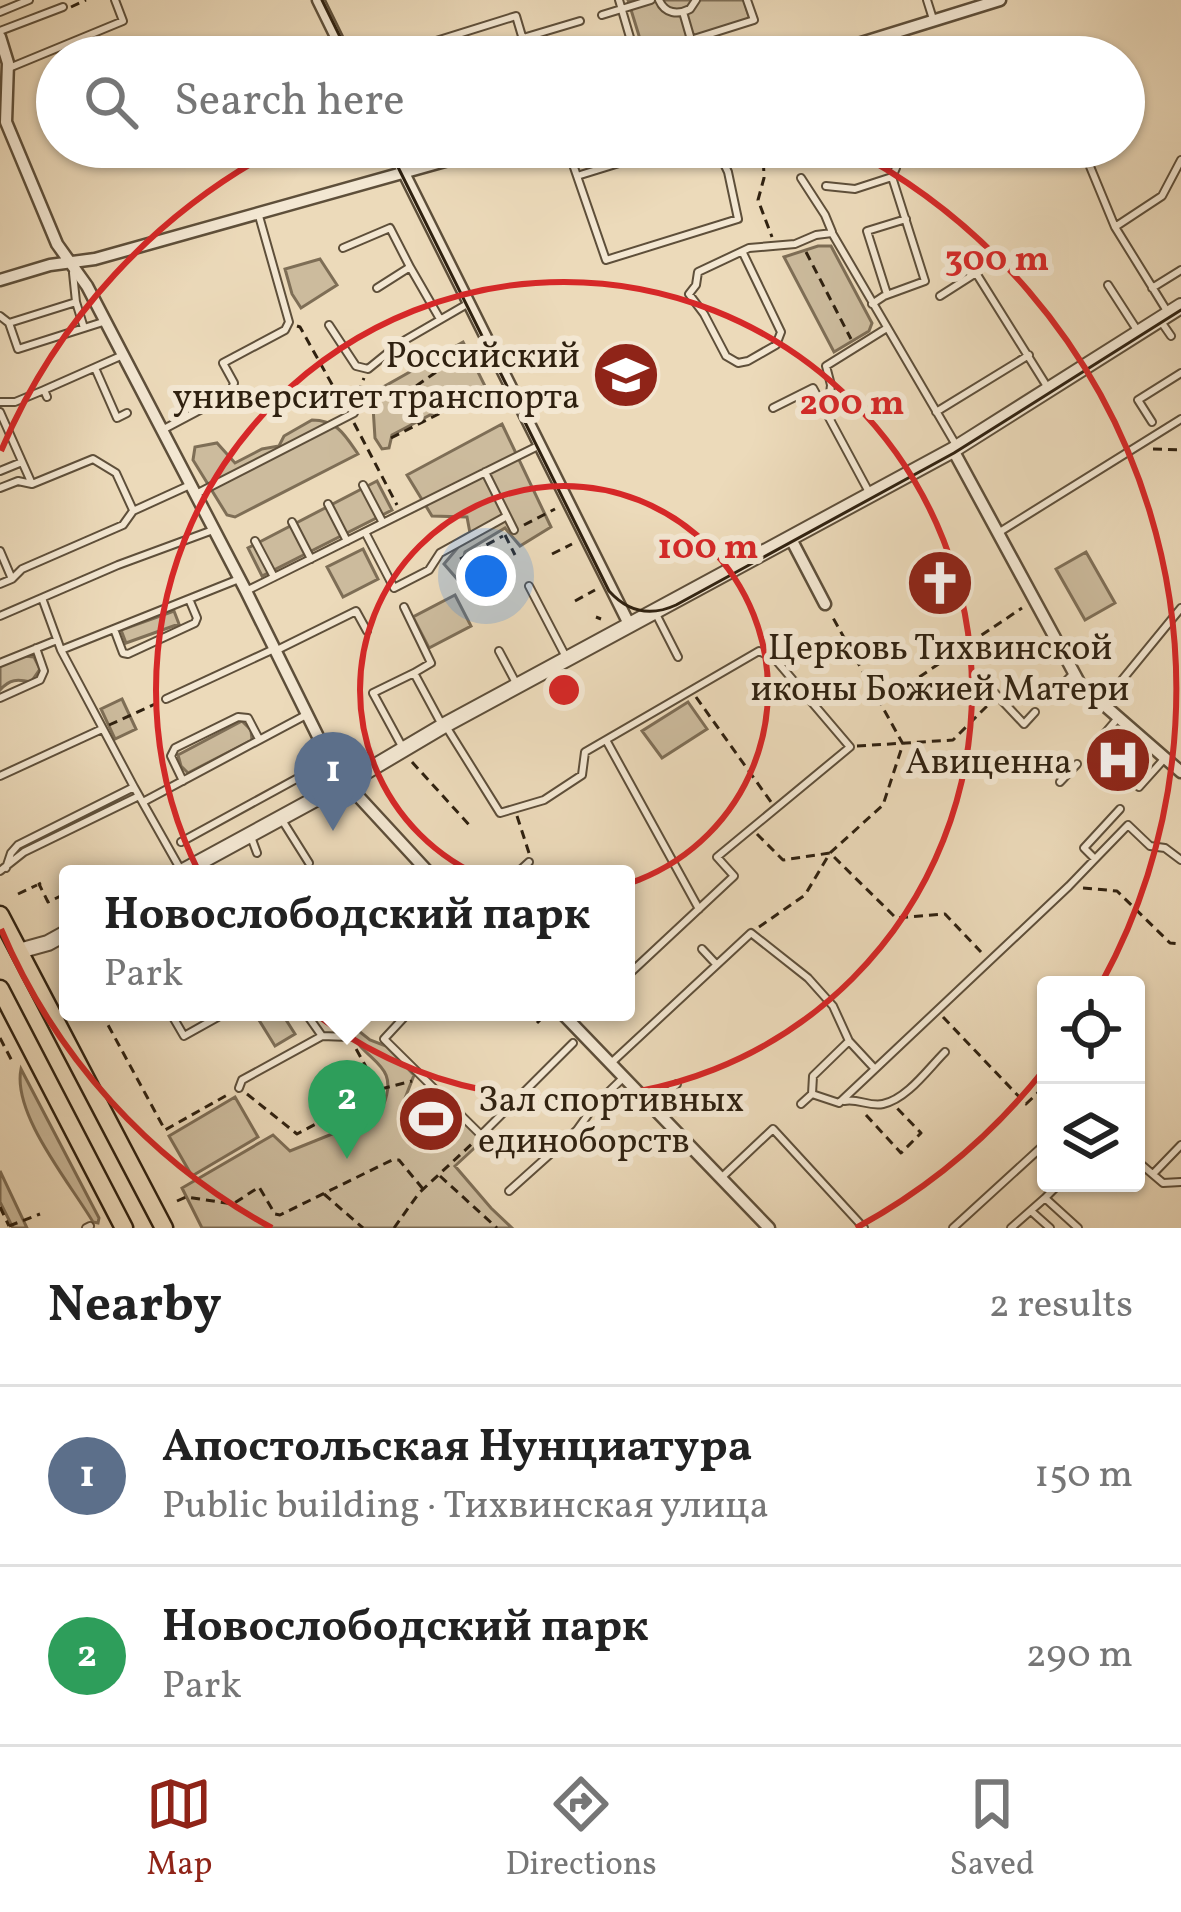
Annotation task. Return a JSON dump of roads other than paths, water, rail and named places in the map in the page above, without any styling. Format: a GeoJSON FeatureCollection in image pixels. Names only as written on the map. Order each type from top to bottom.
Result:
{"type":"FeatureCollection","features":[{"type":"Feature","properties":{"kind":"main road"},"geometry":{"type":"LineString","coordinates":[[0,915],[164,1228]]}},
{"type":"Feature","properties":{"kind":"main road"},"geometry":{"type":"LineString","coordinates":[[0,988],[124,1228]]}},
{"type":"Feature","properties":{"kind":"street"},"geometry":{"type":"LineString","coordinates":[[318,0],[333,36]]}},
{"type":"Feature","properties":{"kind":"street"},"geometry":{"type":"LineString","coordinates":[[887,36],[1000,0]]}},
{"type":"Feature","properties":{"kind":"street"},"geometry":{"type":"LineString","coordinates":[[0,34],[9,68],[3,96],[6,122],[57,244],[105,321],[329,760],[422,865]]}},
{"type":"Feature","properties":{"kind":"street"},"geometry":{"type":"LineString","coordinates":[[402,168],[630,626]]}},
{"type":"Feature","properties":{"kind":"street"},"geometry":{"type":"LineString","coordinates":[[0,280],[419,168]]}},
{"type":"Feature","properties":{"kind":"street"},"geometry":{"type":"LineString","coordinates":[[197,865],[345,783],[408,755],[444,726],[955,449],[1170,314]]}},
{"type":"Feature","properties":{"kind":"street"},"geometry":{"type":"LineString","coordinates":[[955,449],[1073,674],[1086,692],[1181,772]]}},
{"type":"Feature","properties":{"kind":"street"},"geometry":{"type":"LineString","coordinates":[[791,539],[826,606]]}},
{"type":"Feature","properties":{"kind":"street"},"geometry":{"type":"LineString","coordinates":[[19,951],[59,937]]}},
{"type":"Feature","properties":{"kind":"street"},"geometry":{"type":"LineString","coordinates":[[569,1021],[769,1228]]}},
{"type":"Feature","properties":{"kind":"lane"},"geometry":{"type":"LineString","coordinates":[[0,12],[29,0]]}},
{"type":"Feature","properties":{"kind":"lane"},"geometry":{"type":"LineString","coordinates":[[87,36],[123,21],[115,0]]}},
{"type":"Feature","properties":{"kind":"lane"},"geometry":{"type":"LineString","coordinates":[[602,15],[620,4],[655,0],[667,10],[682,13],[696,0]]}},
{"type":"Feature","properties":{"kind":"lane"},"geometry":{"type":"LineString","coordinates":[[704,36],[754,20],[747,0]]}},
{"type":"Feature","properties":{"kind":"lane"},"geometry":{"type":"LineString","coordinates":[[928,0],[933,19]]}},
{"type":"Feature","properties":{"kind":"lane"},"geometry":{"type":"LineString","coordinates":[[943,0],[948,15]]}},
{"type":"Feature","properties":{"kind":"lane"},"geometry":{"type":"LineString","coordinates":[[620,4],[630,36]]}},
{"type":"Feature","properties":{"kind":"lane"},"geometry":{"type":"LineString","coordinates":[[0,34],[63,7]]}},
{"type":"Feature","properties":{"kind":"lane"},"geometry":{"type":"LineString","coordinates":[[682,13],[690,36]]}},
{"type":"Feature","properties":{"kind":"lane"},"geometry":{"type":"LineString","coordinates":[[452,36],[516,16],[522,36]]}},
{"type":"Feature","properties":{"kind":"lane"},"geometry":{"type":"LineString","coordinates":[[530,36],[580,21]]}},
{"type":"Feature","properties":{"kind":"lane"},"geometry":{"type":"LineString","coordinates":[[9,68],[36,57]]}},
{"type":"Feature","properties":{"kind":"lane"},"geometry":{"type":"LineString","coordinates":[[1115,227],[1162,196],[1181,160]]}},
{"type":"Feature","properties":{"kind":"lane"},"geometry":{"type":"LineString","coordinates":[[574,168],[606,260],[738,219],[726,168]]}},
{"type":"Feature","properties":{"kind":"lane"},"geometry":{"type":"LineString","coordinates":[[577,176],[603,168]]}},
{"type":"Feature","properties":{"kind":"lane"},"geometry":{"type":"LineString","coordinates":[[872,304],[926,280],[892,177],[896,168]]}},
{"type":"Feature","properties":{"kind":"lane"},"geometry":{"type":"LineString","coordinates":[[1091,168],[1115,227],[1170,314],[1171,336]]}},
{"type":"Feature","properties":{"kind":"lane"},"geometry":{"type":"LineString","coordinates":[[826,186],[855,189],[892,177]]}},
{"type":"Feature","properties":{"kind":"lane"},"geometry":{"type":"LineString","coordinates":[[801,178],[955,449]]}},
{"type":"Feature","properties":{"kind":"lane"},"geometry":{"type":"LineString","coordinates":[[162,430],[230,394],[234,383],[223,363],[285,330],[290,322],[258,212]]}},
{"type":"Feature","properties":{"kind":"lane"},"geometry":{"type":"LineString","coordinates":[[887,294],[867,231],[906,219]]}},
{"type":"Feature","properties":{"kind":"lane"},"geometry":{"type":"LineString","coordinates":[[343,248],[390,228],[440,319]]}},
{"type":"Feature","properties":{"kind":"lane"},"geometry":{"type":"LineString","coordinates":[[743,253],[781,332],[776,345],[738,363],[726,356],[689,294],[698,272],[759,246],[795,244],[832,233]]}},
{"type":"Feature","properties":{"kind":"lane"},"geometry":{"type":"LineString","coordinates":[[73,263],[84,328]]}},
{"type":"Feature","properties":{"kind":"lane"},"geometry":{"type":"LineString","coordinates":[[377,288],[410,267]]}},
{"type":"Feature","properties":{"kind":"lane"},"geometry":{"type":"LineString","coordinates":[[1152,288],[1181,270]]}},
{"type":"Feature","properties":{"kind":"lane"},"geometry":{"type":"LineString","coordinates":[[940,296],[976,273],[1050,391]]}},
{"type":"Feature","properties":{"kind":"lane"},"geometry":{"type":"LineString","coordinates":[[1108,285],[1139,333]]}},
{"type":"Feature","properties":{"kind":"lane"},"geometry":{"type":"LineString","coordinates":[[7,327],[76,302]]}},
{"type":"Feature","properties":{"kind":"lane"},"geometry":{"type":"LineString","coordinates":[[329,325],[356,366],[368,368],[400,343],[469,303]]}},
{"type":"Feature","properties":{"kind":"lane"},"geometry":{"type":"LineString","coordinates":[[0,316],[18,350],[105,321]]}},
{"type":"Feature","properties":{"kind":"lane"},"geometry":{"type":"LineString","coordinates":[[827,414],[830,385],[826,366],[887,328]]}},
{"type":"Feature","properties":{"kind":"lane"},"geometry":{"type":"LineString","coordinates":[[936,412],[1029,355]]}},
{"type":"Feature","properties":{"kind":"lane"},"geometry":{"type":"LineString","coordinates":[[0,402],[46,393],[123,356]]}},
{"type":"Feature","properties":{"kind":"lane"},"geometry":{"type":"LineString","coordinates":[[95,368],[117,418],[127,412]]}},
{"type":"Feature","properties":{"kind":"lane"},"geometry":{"type":"LineString","coordinates":[[1152,422],[1138,400],[1181,373]]}},
{"type":"Feature","properties":{"kind":"lane"},"geometry":{"type":"LineString","coordinates":[[773,408],[813,388],[871,496]]}},
{"type":"Feature","properties":{"kind":"lane"},"geometry":{"type":"LineString","coordinates":[[0,584],[22,569],[123,525],[133,511],[192,490],[348,409]]}},
{"type":"Feature","properties":{"kind":"lane"},"geometry":{"type":"LineString","coordinates":[[0,412],[32,484]]}},
{"type":"Feature","properties":{"kind":"lane"},"geometry":{"type":"LineString","coordinates":[[998,533],[1181,419]]}},
{"type":"Feature","properties":{"kind":"lane"},"geometry":{"type":"LineString","coordinates":[[245,591],[540,445]]}},
{"type":"Feature","properties":{"kind":"lane"},"geometry":{"type":"LineString","coordinates":[[0,488],[18,481],[32,484],[93,459],[116,473],[133,511]]}},
{"type":"Feature","properties":{"kind":"lane"},"geometry":{"type":"LineString","coordinates":[[0,471],[22,462]]}},
{"type":"Feature","properties":{"kind":"lane"},"geometry":{"type":"LineString","coordinates":[[484,472],[514,530]]}},
{"type":"Feature","properties":{"kind":"lane"},"geometry":{"type":"LineString","coordinates":[[364,485],[382,523]]}},
{"type":"Feature","properties":{"kind":"lane"},"geometry":{"type":"LineString","coordinates":[[328,503],[347,541]]}},
{"type":"Feature","properties":{"kind":"lane"},"geometry":{"type":"LineString","coordinates":[[365,532],[394,588],[429,570],[440,553],[507,517]]}},
{"type":"Feature","properties":{"kind":"lane"},"geometry":{"type":"LineString","coordinates":[[292,522],[311,559]]}},
{"type":"Feature","properties":{"kind":"lane"},"geometry":{"type":"LineString","coordinates":[[0,616],[213,530]]}},
{"type":"Feature","properties":{"kind":"lane"},"geometry":{"type":"LineString","coordinates":[[255,541],[274,577]]}},
{"type":"Feature","properties":{"kind":"lane"},"geometry":{"type":"LineString","coordinates":[[0,551],[12,579]]}},
{"type":"Feature","properties":{"kind":"lane"},"geometry":{"type":"LineString","coordinates":[[61,650],[239,579]]}},
{"type":"Feature","properties":{"kind":"lane"},"geometry":{"type":"LineString","coordinates":[[529,586],[568,660]]}},
{"type":"Feature","properties":{"kind":"lane"},"geometry":{"type":"LineString","coordinates":[[41,598],[61,650],[102,728],[141,799],[186,865]]}},
{"type":"Feature","properties":{"kind":"lane"},"geometry":{"type":"LineString","coordinates":[[114,629],[123,653],[128,654],[195,623],[189,599]]}},
{"type":"Feature","properties":{"kind":"lane"},"geometry":{"type":"LineString","coordinates":[[404,607],[431,663],[374,694],[408,755]]}},
{"type":"Feature","properties":{"kind":"lane"},"geometry":{"type":"LineString","coordinates":[[1102,705],[1181,608]]}},
{"type":"Feature","properties":{"kind":"lane"},"geometry":{"type":"LineString","coordinates":[[166,699],[356,611],[367,631]]}},
{"type":"Feature","properties":{"kind":"lane"},"geometry":{"type":"LineString","coordinates":[[655,612],[679,657]]}},
{"type":"Feature","properties":{"kind":"lane"},"geometry":{"type":"LineString","coordinates":[[0,663],[57,640]]}},
{"type":"Feature","properties":{"kind":"lane"},"geometry":{"type":"LineString","coordinates":[[0,698],[40,680],[44,671],[36,648]]}},
{"type":"Feature","properties":{"kind":"lane"},"geometry":{"type":"LineString","coordinates":[[499,651],[517,686]]}},
{"type":"Feature","properties":{"kind":"lane"},"geometry":{"type":"LineString","coordinates":[[414,673],[500,813],[544,800],[582,775],[585,752],[759,652],[775,659],[850,747],[717,856],[734,876],[684,929],[635,969]]}},
{"type":"Feature","properties":{"kind":"lane"},"geometry":{"type":"LineString","coordinates":[[1054,693],[1073,674]]}},
{"type":"Feature","properties":{"kind":"lane"},"geometry":{"type":"LineString","coordinates":[[690,679],[693,690]]}},
{"type":"Feature","properties":{"kind":"lane"},"geometry":{"type":"LineString","coordinates":[[995,694],[1024,724],[1035,712]]}},
{"type":"Feature","properties":{"kind":"lane"},"geometry":{"type":"LineString","coordinates":[[3,869],[24,852],[183,781],[307,715]]}},
{"type":"Feature","properties":{"kind":"lane"},"geometry":{"type":"LineString","coordinates":[[183,781],[171,756],[176,748],[238,717],[248,718],[260,740]]}},
{"type":"Feature","properties":{"kind":"lane"},"geometry":{"type":"LineString","coordinates":[[1101,738],[1118,718]]}},
{"type":"Feature","properties":{"kind":"lane"},"geometry":{"type":"LineString","coordinates":[[0,776],[102,728]]}},
{"type":"Feature","properties":{"kind":"lane"},"geometry":{"type":"LineString","coordinates":[[606,740],[699,909]]}},
{"type":"Feature","properties":{"kind":"lane"},"geometry":{"type":"LineString","coordinates":[[1139,787],[1166,758]]}},
{"type":"Feature","properties":{"kind":"lane"},"geometry":{"type":"LineString","coordinates":[[181,842],[329,760]]}},
{"type":"Feature","properties":{"kind":"lane"},"geometry":{"type":"LineString","coordinates":[[1060,782],[1077,764]]}},
{"type":"Feature","properties":{"kind":"lane"},"geometry":{"type":"LineString","coordinates":[[3,869],[18,844],[134,787]]}},
{"type":"Feature","properties":{"kind":"lane"},"geometry":{"type":"LineString","coordinates":[[1095,859],[1084,848],[1120,809]]}},
{"type":"Feature","properties":{"kind":"lane"},"geometry":{"type":"LineString","coordinates":[[280,818],[309,862]]}},
{"type":"Feature","properties":{"kind":"lane"},"geometry":{"type":"LineString","coordinates":[[839,1103],[1128,825],[1150,846],[1165,848],[1181,860]]}},
{"type":"Feature","properties":{"kind":"lane"},"geometry":{"type":"LineString","coordinates":[[250,834],[257,854]]}},
{"type":"Feature","properties":{"kind":"lane"},"geometry":{"type":"LineString","coordinates":[[526,865],[529,862]]}},
{"type":"Feature","properties":{"kind":"lane"},"geometry":{"type":"LineString","coordinates":[[610,1064],[751,933],[808,978],[833,1006],[849,1042],[875,1069]]}},
{"type":"Feature","properties":{"kind":"lane"},"geometry":{"type":"LineString","coordinates":[[702,949],[716,965]]}},
{"type":"Feature","properties":{"kind":"lane"},"geometry":{"type":"LineString","coordinates":[[175,1021],[184,1036],[211,1021]]}},
{"type":"Feature","properties":{"kind":"lane"},"geometry":{"type":"LineString","coordinates":[[311,1021],[322,1036]]}},
{"type":"Feature","properties":{"kind":"lane"},"geometry":{"type":"LineString","coordinates":[[401,1021],[384,1039],[482,1135],[572,1043]]}},
{"type":"Feature","properties":{"kind":"lane"},"geometry":{"type":"LineString","coordinates":[[239,1088],[242,1080],[322,1036],[349,1036]]}},
{"type":"Feature","properties":{"kind":"lane"},"geometry":{"type":"LineString","coordinates":[[801,1104],[812,1094],[813,1076],[849,1042]]}},
{"type":"Feature","properties":{"kind":"lane"},"geometry":{"type":"LineString","coordinates":[[812,1094],[839,1103],[853,1099],[879,1106],[897,1099],[944,1052]]}},
{"type":"Feature","properties":{"kind":"lane"},"geometry":{"type":"LineString","coordinates":[[509,1191],[577,1130],[623,1078]]}},
{"type":"Feature","properties":{"kind":"lane"},"geometry":{"type":"LineString","coordinates":[[651,1108],[677,1084]]}},
{"type":"Feature","properties":{"kind":"lane"},"geometry":{"type":"LineString","coordinates":[[720,1179],[781,1122]]}},
{"type":"Feature","properties":{"kind":"lane"},"geometry":{"type":"LineString","coordinates":[[772,1130],[864,1228]]}},
{"type":"Feature","properties":{"kind":"lane"},"geometry":{"type":"LineString","coordinates":[[1153,1174],[1181,1145]]}},
{"type":"Feature","properties":{"kind":"lane"},"geometry":{"type":"LineString","coordinates":[[953,1228],[1037,1151]]}},
{"type":"Feature","properties":{"kind":"lane"},"geometry":{"type":"LineString","coordinates":[[1145,1167],[1163,1184],[1181,1182]]}},
{"type":"Feature","properties":{"kind":"lane"},"geometry":{"type":"LineString","coordinates":[[1011,1228],[1052,1192]]}},
{"type":"Feature","properties":{"kind":"lane"},"geometry":{"type":"LineString","coordinates":[[1046,1198],[1078,1228]]}},
{"type":"Feature","properties":{"kind":"lane"},"geometry":{"type":"LineString","coordinates":[[1030,1211],[1050,1228]]}},
{"type":"Feature","properties":{"kind":"tram line"},"geometry":{"type":"LineString","coordinates":[[322,0],[340,36]]}},
{"type":"Feature","properties":{"kind":"tram line"},"geometry":{"type":"LineString","coordinates":[[398,168],[609,591],[640,610],[676,605],[954,453],[1181,310]]}},
{"type":"Feature","properties":{"kind":"place","name":"Российский университет транспорта"},"geometry":{"type":"Point","coordinates":[626,375]}},
{"type":"Feature","properties":{"kind":"place","name":"Церковь Тихвинской иконы Божией Матери"},"geometry":{"type":"Point","coordinates":[940,583]}},
{"type":"Feature","properties":{"kind":"place","name":"Авиценна"},"geometry":{"type":"Point","coordinates":[1118,760]}},
{"type":"Feature","properties":{"kind":"place","name":"Апостольская Нунциатура"},"geometry":{"type":"Point","coordinates":[333,831]}},
{"type":"Feature","properties":{"kind":"place","name":"Зал спортивных единоборств"},"geometry":{"type":"Point","coordinates":[431,1119]}},
{"type":"Feature","properties":{"kind":"place","name":"Новослободский парк"},"geometry":{"type":"Point","coordinates":[347,1159]}}]}
